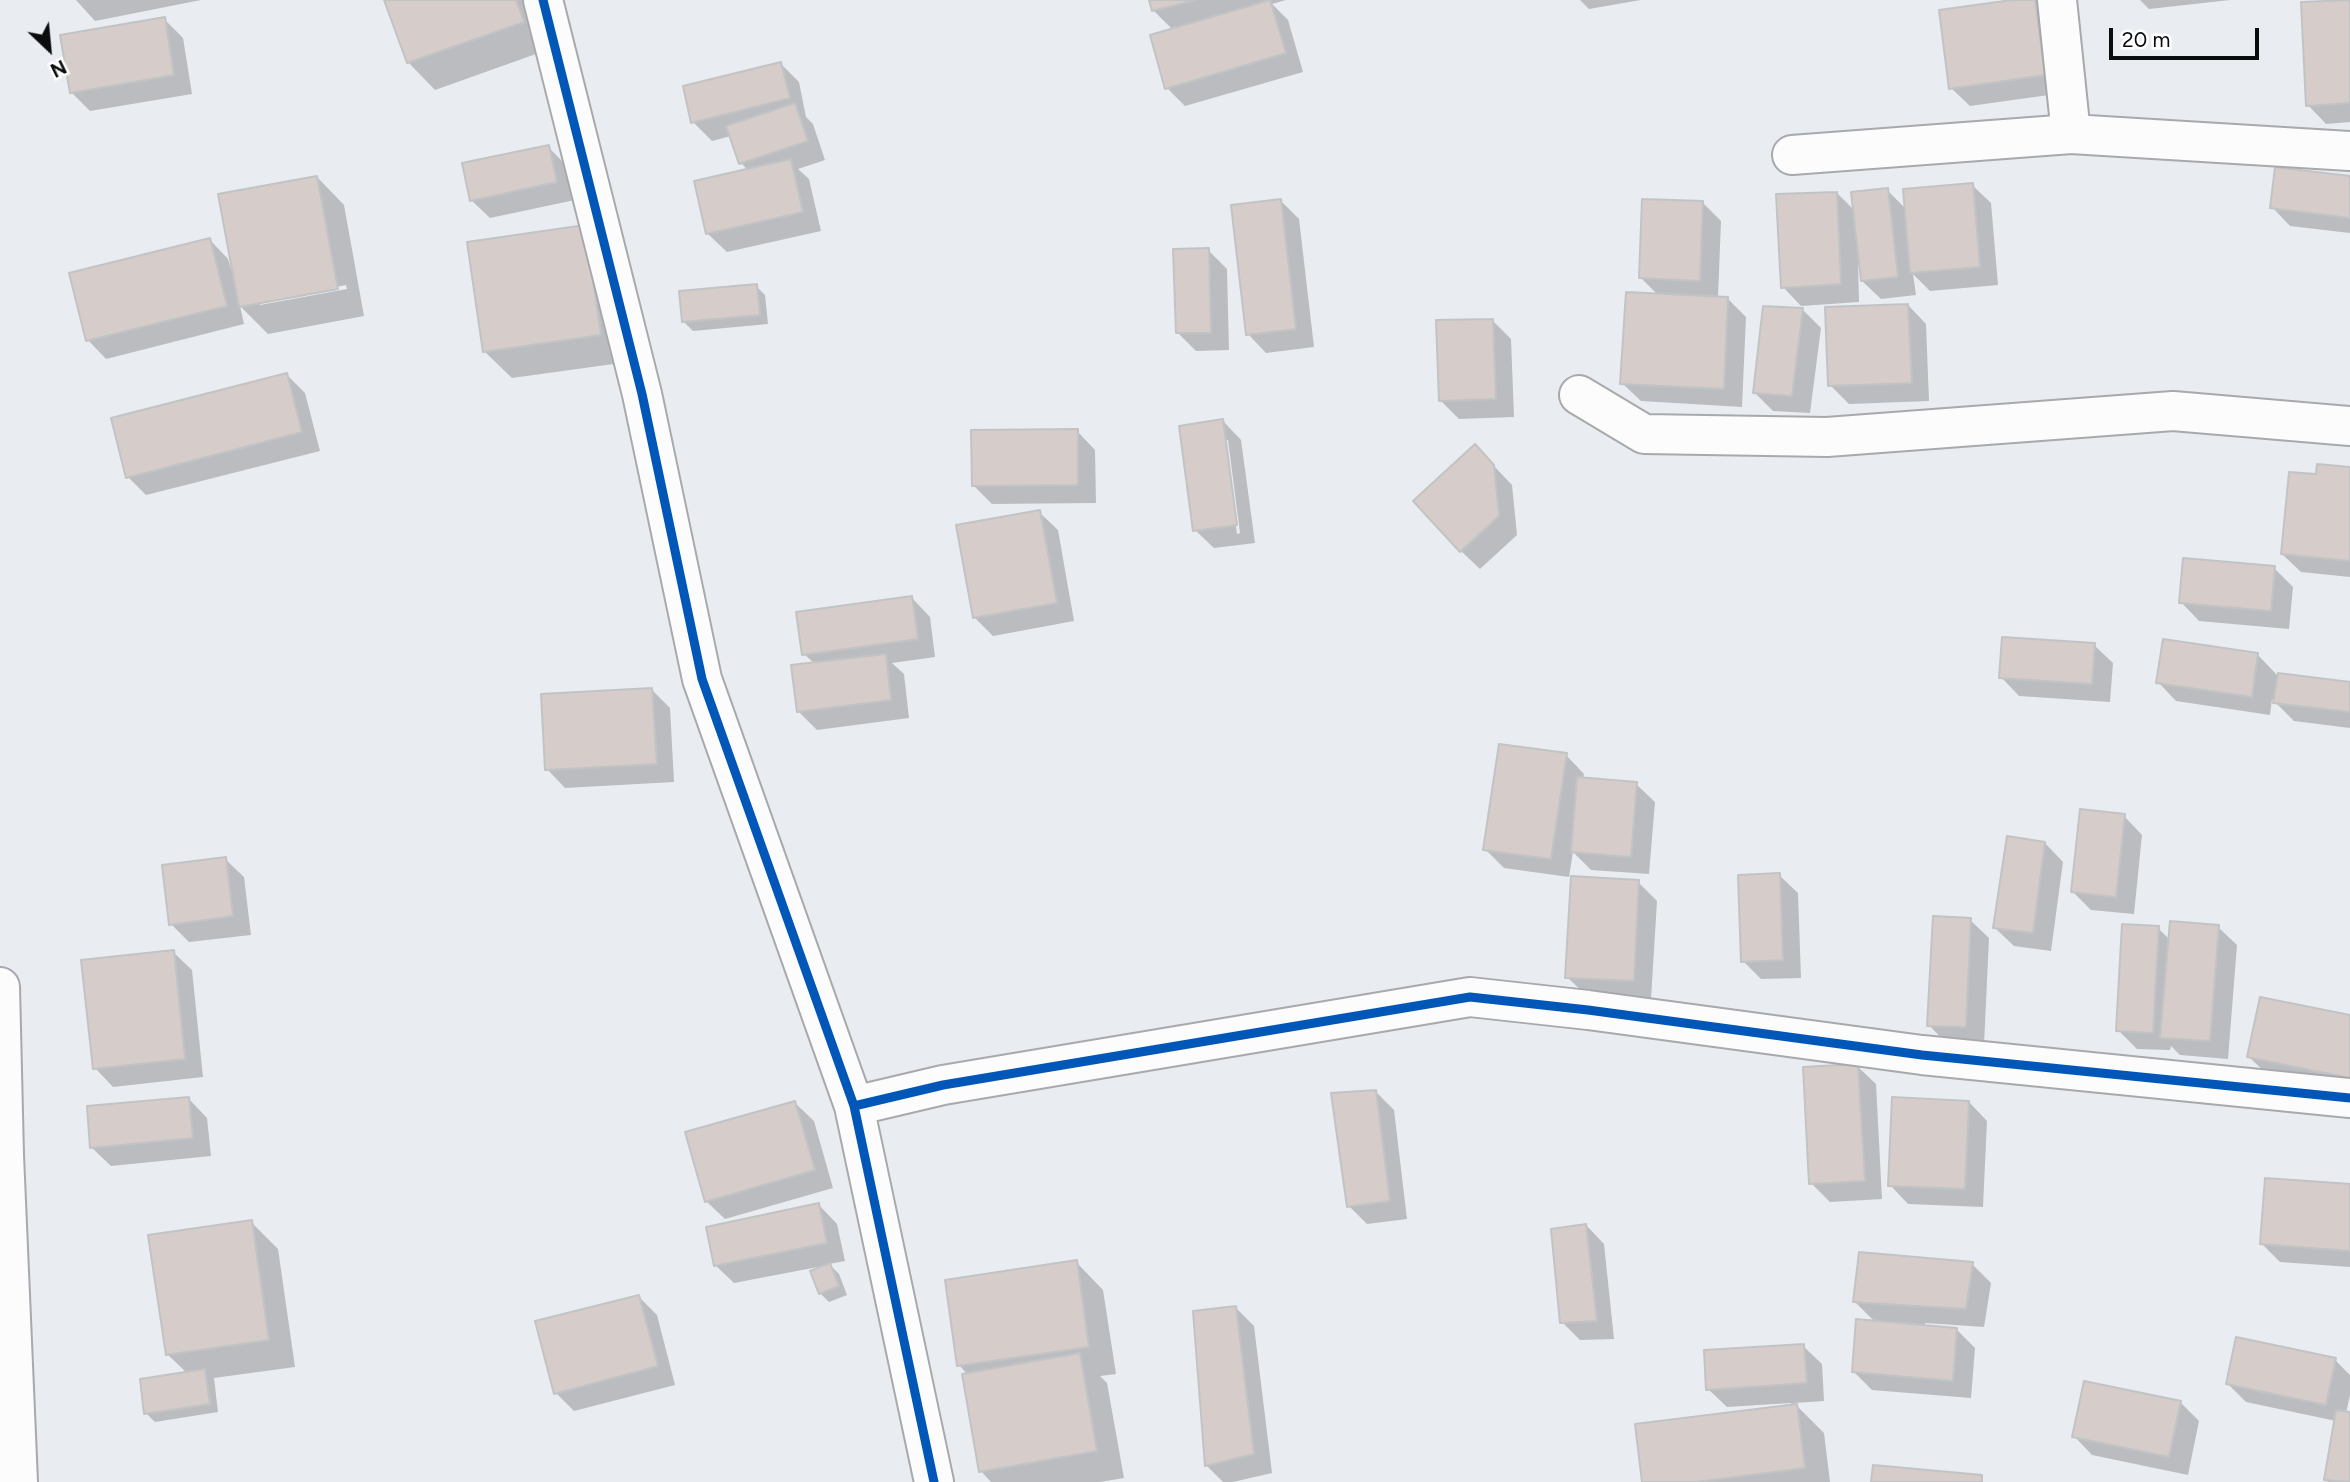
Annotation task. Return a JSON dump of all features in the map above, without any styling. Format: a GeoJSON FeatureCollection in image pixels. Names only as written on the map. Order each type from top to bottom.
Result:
{"type":"FeatureCollection","features":[{"type":"Feature","properties":{"kind":"street"},"geometry":{"type":"LineString","coordinates":[[543,0],[642,394],[702,679],[854,1106],[934,1482]]}},
{"type":"Feature","properties":{"kind":"street"},"geometry":{"type":"LineString","coordinates":[[2057,0],[2071,134]]}},
{"type":"Feature","properties":{"kind":"street"},"geometry":{"type":"LineString","coordinates":[[1792,155],[2071,134],[2350,151]]}},
{"type":"Feature","properties":{"kind":"street"},"geometry":{"type":"LineString","coordinates":[[1579,395],[1644,434],[1827,437],[2173,411],[2350,426]]}},
{"type":"Feature","properties":{"kind":"street"},"geometry":{"type":"LineString","coordinates":[[0,987],[4,1155],[19,1482]]}},
{"type":"Feature","properties":{"kind":"street"},"geometry":{"type":"LineString","coordinates":[[854,1106],[943,1085],[1470,997],[1588,1010],[1922,1055],[2350,1098]]}},
{"type":"Feature","properties":{"kind":"building"},"geometry":{"type":"Polygon","coordinates":[[[384,0],[516,0],[524,22],[407,63],[384,0]]]}},
{"type":"Feature","properties":{"kind":"building"},"geometry":{"type":"Polygon","coordinates":[[[1149,0],[1196,0],[1152,11],[1149,0]]]}},
{"type":"Feature","properties":{"kind":"building"},"geometry":{"type":"Polygon","coordinates":[[[1270,0],[1286,53],[1165,89],[1150,35],[1270,0]]]}},
{"type":"Feature","properties":{"kind":"building"},"geometry":{"type":"Polygon","coordinates":[[[2012,0],[2035,0],[2045,75],[1949,89],[1939,10],[2012,0]]]}},
{"type":"Feature","properties":{"kind":"building"},"geometry":{"type":"Polygon","coordinates":[[[2350,0],[2350,103],[2306,106],[2301,2],[2350,0]]]}},
{"type":"Feature","properties":{"kind":"building"},"geometry":{"type":"Polygon","coordinates":[[[165,17],[174,75],[70,93],[60,35],[165,17]]]}},
{"type":"Feature","properties":{"kind":"building"},"geometry":{"type":"Polygon","coordinates":[[[781,62],[790,98],[691,123],[683,86],[781,62]]]}},
{"type":"Feature","properties":{"kind":"building"},"geometry":{"type":"Polygon","coordinates":[[[795,103],[808,141],[739,164],[726,126],[795,103]]]}},
{"type":"Feature","properties":{"kind":"building"},"geometry":{"type":"Polygon","coordinates":[[[549,145],[557,182],[470,201],[462,163],[549,145]]]}},
{"type":"Feature","properties":{"kind":"building"},"geometry":{"type":"Polygon","coordinates":[[[791,159],[803,212],[706,234],[694,181],[791,159]]]}},
{"type":"Feature","properties":{"kind":"building"},"geometry":{"type":"Polygon","coordinates":[[[2275,167],[2350,176],[2350,218],[2270,208],[2275,167]]]}},
{"type":"Feature","properties":{"kind":"building"},"geometry":{"type":"Polygon","coordinates":[[[317,176],[338,289],[239,307],[218,194],[317,176]]]}},
{"type":"Feature","properties":{"kind":"building"},"geometry":{"type":"Polygon","coordinates":[[[1973,183],[1980,267],[1910,273],[1903,189],[1973,183]]]}},
{"type":"Feature","properties":{"kind":"building"},"geometry":{"type":"Polygon","coordinates":[[[1888,188],[1898,277],[1861,281],[1851,192],[1888,188]]]}},
{"type":"Feature","properties":{"kind":"building"},"geometry":{"type":"Polygon","coordinates":[[[1837,192],[1841,284],[1781,288],[1776,194],[1837,192]]]}},
{"type":"Feature","properties":{"kind":"building"},"geometry":{"type":"Polygon","coordinates":[[[1281,199],[1296,329],[1246,335],[1231,205],[1281,199]]]}},
{"type":"Feature","properties":{"kind":"building"},"geometry":{"type":"Polygon","coordinates":[[[1642,199],[1703,201],[1700,281],[1639,278],[1642,199]]]}},
{"type":"Feature","properties":{"kind":"building"},"geometry":{"type":"Polygon","coordinates":[[[585,225],[601,335],[483,352],[467,242],[585,225]]]}},
{"type":"Feature","properties":{"kind":"building"},"geometry":{"type":"Polygon","coordinates":[[[210,238],[227,306],[86,341],[69,273],[210,238]]]}},
{"type":"Feature","properties":{"kind":"building"},"geometry":{"type":"Polygon","coordinates":[[[1209,248],[1211,333],[1176,333],[1173,249],[1209,248]]]}},
{"type":"Feature","properties":{"kind":"building"},"geometry":{"type":"Polygon","coordinates":[[[757,284],[760,315],[682,322],[679,291],[757,284]]]}},
{"type":"Feature","properties":{"kind":"building"},"geometry":{"type":"Polygon","coordinates":[[[1626,292],[1728,297],[1724,389],[1620,384],[1626,292]]]}},
{"type":"Feature","properties":{"kind":"building"},"geometry":{"type":"Polygon","coordinates":[[[1908,304],[1912,383],[1828,386],[1825,307],[1908,304]]]}},
{"type":"Feature","properties":{"kind":"building"},"geometry":{"type":"Polygon","coordinates":[[[1763,306],[1803,308],[1792,396],[1753,393],[1763,306]]]}},
{"type":"Feature","properties":{"kind":"building"},"geometry":{"type":"Polygon","coordinates":[[[1493,319],[1496,399],[1439,401],[1436,320],[1493,319]]]}},
{"type":"Feature","properties":{"kind":"building"},"geometry":{"type":"Polygon","coordinates":[[[287,373],[302,432],[126,478],[111,418],[287,373]]]}},
{"type":"Feature","properties":{"kind":"building"},"geometry":{"type":"Polygon","coordinates":[[[1223,419],[1237,525],[1193,531],[1179,426],[1223,419]]]}},
{"type":"Feature","properties":{"kind":"building"},"geometry":{"type":"Polygon","coordinates":[[[1078,429],[1078,485],[972,486],[971,430],[1078,429]]]}},
{"type":"Feature","properties":{"kind":"building"},"geometry":{"type":"Polygon","coordinates":[[[1475,444],[1494,465],[1499,516],[1460,552],[1413,501],[1475,444]]]}},
{"type":"Feature","properties":{"kind":"building"},"geometry":{"type":"Polygon","coordinates":[[[2317,464],[2350,467],[2350,561],[2281,554],[2289,472],[2316,474],[2317,464]]]}},
{"type":"Feature","properties":{"kind":"building"},"geometry":{"type":"Polygon","coordinates":[[[1040,510],[1057,603],[973,618],[956,525],[1040,510]]]}},
{"type":"Feature","properties":{"kind":"building"},"geometry":{"type":"Polygon","coordinates":[[[2183,558],[2275,566],[2271,611],[2179,603],[2183,558]]]}},
{"type":"Feature","properties":{"kind":"building"},"geometry":{"type":"Polygon","coordinates":[[[912,596],[918,639],[802,655],[796,612],[912,596]]]}},
{"type":"Feature","properties":{"kind":"building"},"geometry":{"type":"Polygon","coordinates":[[[2002,637],[2095,643],[2092,684],[1999,678],[2002,637]]]}},
{"type":"Feature","properties":{"kind":"building"},"geometry":{"type":"Polygon","coordinates":[[[2163,639],[2258,653],[2252,697],[2156,683],[2163,639]]]}},
{"type":"Feature","properties":{"kind":"building"},"geometry":{"type":"Polygon","coordinates":[[[886,654],[891,700],[797,712],[791,665],[886,654]]]}},
{"type":"Feature","properties":{"kind":"building"},"geometry":{"type":"Polygon","coordinates":[[[2278,673],[2350,682],[2350,712],[2273,703],[2278,673]]]}},
{"type":"Feature","properties":{"kind":"building"},"geometry":{"type":"Polygon","coordinates":[[[652,688],[657,764],[545,770],[541,694],[652,688]]]}},
{"type":"Feature","properties":{"kind":"building"},"geometry":{"type":"Polygon","coordinates":[[[1499,744],[1567,753],[1551,859],[1483,850],[1499,744]]]}},
{"type":"Feature","properties":{"kind":"building"},"geometry":{"type":"Polygon","coordinates":[[[1577,777],[1637,782],[1631,857],[1571,852],[1577,777]]]}},
{"type":"Feature","properties":{"kind":"building"},"geometry":{"type":"Polygon","coordinates":[[[2080,809],[2125,814],[2116,897],[2071,892],[2080,809]]]}},
{"type":"Feature","properties":{"kind":"building"},"geometry":{"type":"Polygon","coordinates":[[[2007,836],[2045,842],[2033,933],[1993,928],[2007,836]]]}},
{"type":"Feature","properties":{"kind":"building"},"geometry":{"type":"Polygon","coordinates":[[[226,857],[233,916],[169,925],[162,865],[226,857]]]}},
{"type":"Feature","properties":{"kind":"building"},"geometry":{"type":"Polygon","coordinates":[[[1780,873],[1783,960],[1741,962],[1738,875],[1780,873]]]}},
{"type":"Feature","properties":{"kind":"building"},"geometry":{"type":"Polygon","coordinates":[[[1571,876],[1639,880],[1634,981],[1565,978],[1571,876]]]}},
{"type":"Feature","properties":{"kind":"building"},"geometry":{"type":"Polygon","coordinates":[[[1933,916],[1971,918],[1966,1027],[1927,1026],[1933,916]]]}},
{"type":"Feature","properties":{"kind":"building"},"geometry":{"type":"Polygon","coordinates":[[[2170,921],[2219,925],[2210,1041],[2160,1038],[2170,921]]]}},
{"type":"Feature","properties":{"kind":"building"},"geometry":{"type":"Polygon","coordinates":[[[2122,924],[2159,926],[2153,1033],[2116,1031],[2122,924]]]}},
{"type":"Feature","properties":{"kind":"building"},"geometry":{"type":"Polygon","coordinates":[[[174,950],[185,1059],[93,1069],[81,960],[174,950]]]}},
{"type":"Feature","properties":{"kind":"building"},"geometry":{"type":"Polygon","coordinates":[[[2260,997],[2350,1015],[2350,1078],[2247,1057],[2260,997]]]}},
{"type":"Feature","properties":{"kind":"building"},"geometry":{"type":"Polygon","coordinates":[[[1858,1064],[1865,1181],[1809,1184],[1803,1067],[1858,1064]]]}},
{"type":"Feature","properties":{"kind":"building"},"geometry":{"type":"Polygon","coordinates":[[[1376,1090],[1390,1201],[1347,1207],[1331,1093],[1376,1090]]]}},
{"type":"Feature","properties":{"kind":"building"},"geometry":{"type":"Polygon","coordinates":[[[189,1097],[193,1138],[90,1148],[87,1106],[189,1097]]]}},
{"type":"Feature","properties":{"kind":"building"},"geometry":{"type":"Polygon","coordinates":[[[1892,1097],[1969,1101],[1965,1189],[1888,1186],[1892,1097]]]}},
{"type":"Feature","properties":{"kind":"building"},"geometry":{"type":"Polygon","coordinates":[[[795,1101],[815,1170],[705,1202],[685,1132],[795,1101]]]}},
{"type":"Feature","properties":{"kind":"building"},"geometry":{"type":"Polygon","coordinates":[[[2265,1178],[2350,1184],[2350,1251],[2260,1244],[2265,1178]]]}},
{"type":"Feature","properties":{"kind":"building"},"geometry":{"type":"Polygon","coordinates":[[[819,1203],[827,1243],[714,1266],[706,1227],[819,1203]]]}},
{"type":"Feature","properties":{"kind":"building"},"geometry":{"type":"Polygon","coordinates":[[[252,1220],[269,1340],[166,1355],[148,1235],[252,1220]]]}},
{"type":"Feature","properties":{"kind":"building"},"geometry":{"type":"Polygon","coordinates":[[[1586,1224],[1597,1321],[1560,1323],[1551,1229],[1586,1224]]]}},
{"type":"Feature","properties":{"kind":"building"},"geometry":{"type":"Polygon","coordinates":[[[1859,1252],[1973,1262],[1966,1309],[1853,1302],[1859,1252]]]}},
{"type":"Feature","properties":{"kind":"building"},"geometry":{"type":"Polygon","coordinates":[[[1077,1260],[1089,1347],[957,1366],[945,1280],[1077,1260]]]}},
{"type":"Feature","properties":{"kind":"building"},"geometry":{"type":"Polygon","coordinates":[[[830,1263],[839,1286],[819,1294],[810,1271],[830,1263]]]}},
{"type":"Feature","properties":{"kind":"building"},"geometry":{"type":"Polygon","coordinates":[[[639,1295],[658,1366],[554,1394],[535,1321],[639,1295]]]}},
{"type":"Feature","properties":{"kind":"building"},"geometry":{"type":"Polygon","coordinates":[[[1236,1306],[1254,1454],[1205,1466],[1193,1311],[1236,1306]]]}},
{"type":"Feature","properties":{"kind":"building"},"geometry":{"type":"Polygon","coordinates":[[[1856,1319],[1957,1328],[1953,1381],[1852,1372],[1856,1319]]]}},
{"type":"Feature","properties":{"kind":"building"},"geometry":{"type":"Polygon","coordinates":[[[2236,1337],[2336,1358],[2326,1405],[2226,1384],[2236,1337]]]}},
{"type":"Feature","properties":{"kind":"building"},"geometry":{"type":"Polygon","coordinates":[[[1804,1344],[1807,1383],[1706,1390],[1704,1350],[1804,1344]]]}},
{"type":"Feature","properties":{"kind":"building"},"geometry":{"type":"Polygon","coordinates":[[[1080,1353],[1097,1451],[979,1472],[962,1374],[1080,1353]]]}},
{"type":"Feature","properties":{"kind":"building"},"geometry":{"type":"Polygon","coordinates":[[[205,1369],[210,1404],[144,1414],[140,1379],[205,1369]]]}},
{"type":"Feature","properties":{"kind":"building"},"geometry":{"type":"Polygon","coordinates":[[[2084,1381],[2181,1401],[2169,1457],[2072,1437],[2084,1381]]]}},
{"type":"Feature","properties":{"kind":"building"},"geometry":{"type":"Polygon","coordinates":[[[1797,1404],[1805,1468],[1696,1482],[1642,1482],[1635,1424],[1797,1404]]]}},
{"type":"Feature","properties":{"kind":"building"},"geometry":{"type":"Polygon","coordinates":[[[2336,1410],[2350,1412],[2350,1482],[2324,1480],[2336,1410]]]}},
{"type":"Feature","properties":{"kind":"building"},"geometry":{"type":"Polygon","coordinates":[[[1873,1465],[1982,1475],[1982,1482],[1871,1482],[1873,1465]]]}},
{"type":"Feature","properties":{"kind":"cycle path"},"geometry":{"type":"LineString","coordinates":[[543,0],[642,394],[702,679],[854,1106],[934,1482]]}},
{"type":"Feature","properties":{"kind":"cycle path"},"geometry":{"type":"LineString","coordinates":[[854,1106],[943,1085],[1470,997],[1588,1010],[1922,1055],[2350,1098]]}}]}
